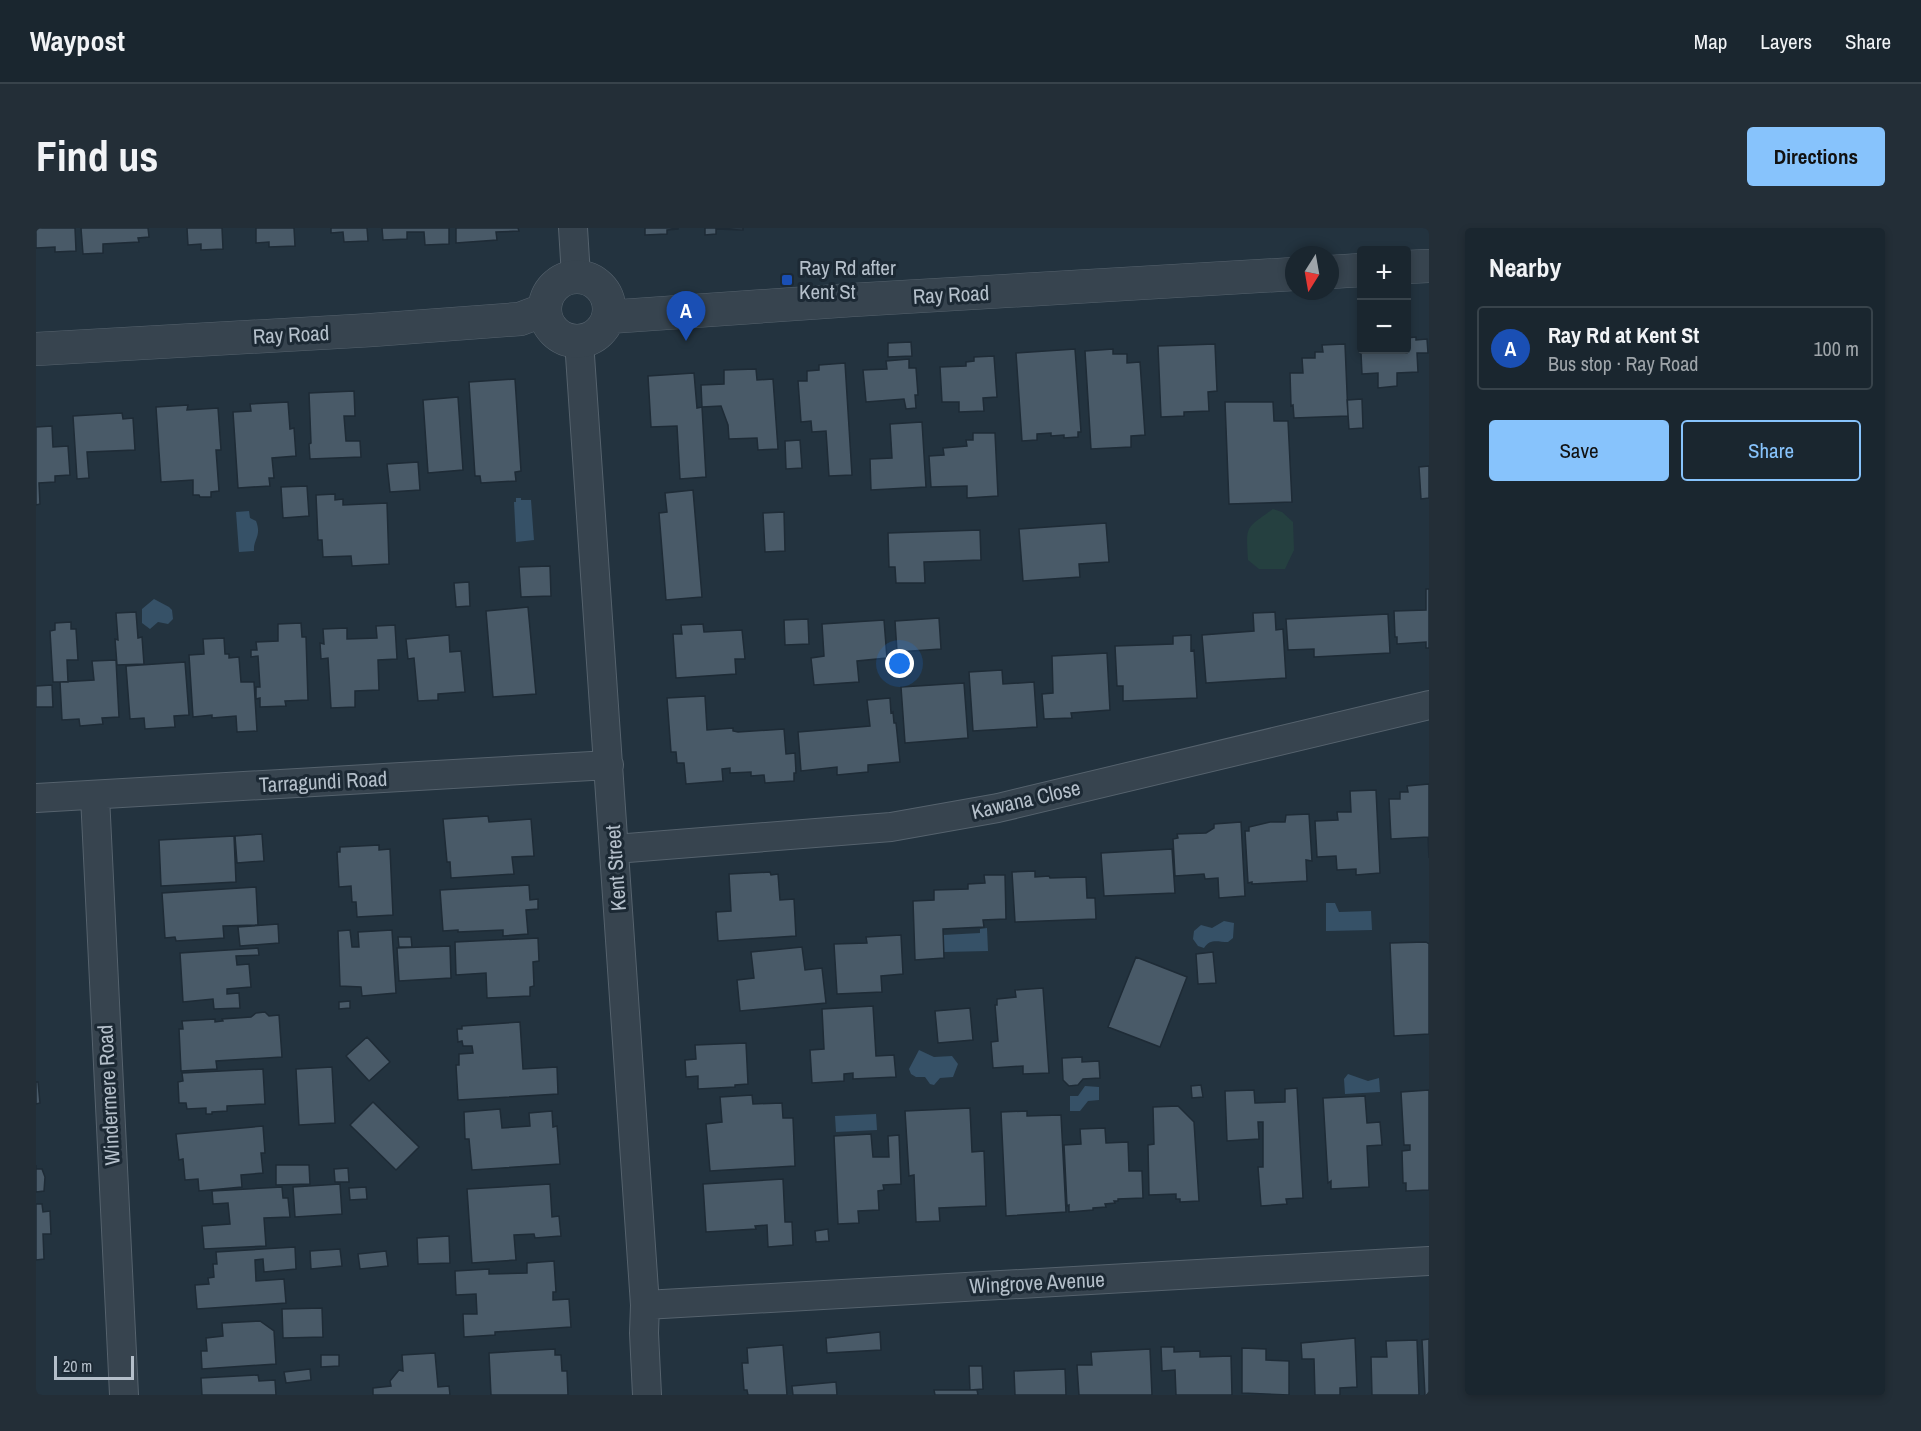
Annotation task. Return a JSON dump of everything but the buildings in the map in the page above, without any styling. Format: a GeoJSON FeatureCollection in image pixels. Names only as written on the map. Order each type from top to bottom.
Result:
{"type":"FeatureCollection","features":[{"type":"Feature","properties":{"kind":"street"},"geometry":{"type":"LineString","coordinates":[[573,228],[576,276]]}},
{"type":"Feature","properties":{"kind":"street"},"geometry":{"type":"LineString","coordinates":[[1411,267],[1429,266]]}},
{"type":"Feature","properties":{"kind":"street"},"geometry":{"type":"LineString","coordinates":[[1339,271],[1357,270]]}},
{"type":"Feature","properties":{"kind":"street","name":"Ray Road"},"geometry":{"type":"LineString","coordinates":[[608,317],[1285,275]]}},
{"type":"Feature","properties":{"kind":"street"},"geometry":{"type":"LineString","coordinates":[[576,276],[595,282],[602,289],[609,307],[608,317],[597,334],[579,341],[559,336],[551,329],[544,310],[545,300],[556,283],[576,276]]}},
{"type":"Feature","properties":{"kind":"street","name":"Ray Road"},"geometry":{"type":"LineString","coordinates":[[36,349],[360,331],[520,319],[544,310]]}},
{"type":"Feature","properties":{"kind":"street","name":"Kent Street"},"geometry":{"type":"LineString","coordinates":[[579,341],[645,1305],[647,1395]]}},
{"type":"Feature","properties":{"kind":"street","name":"Kawana Close"},"geometry":{"type":"LineString","coordinates":[[615,849],[902,825],[998,808],[1429,705]]}},
{"type":"Feature","properties":{"kind":"street","name":"Tarragundi Road"},"geometry":{"type":"LineString","coordinates":[[36,798],[609,765]]}},
{"type":"Feature","properties":{"kind":"street","name":"Windermere Road"},"geometry":{"type":"LineString","coordinates":[[95,796],[124,1395]]}},
{"type":"Feature","properties":{"kind":"street","name":"Wingrove Avenue"},"geometry":{"type":"LineString","coordinates":[[645,1305],[1429,1261]]}},
{"type":"Feature","properties":{"kind":"green space"},"geometry":{"type":"Polygon","coordinates":[[[1273,509],[1282,512],[1293,522],[1294,550],[1285,569],[1259,569],[1248,560],[1249,529],[1273,509]]]}},
{"type":"Feature","properties":{"kind":"water"},"geometry":{"type":"Polygon","coordinates":[[[516,498],[531,500],[534,540],[516,542],[514,502],[516,498]]]}},
{"type":"Feature","properties":{"kind":"water"},"geometry":{"type":"Polygon","coordinates":[[[249,511],[250,518],[256,521],[258,526],[254,551],[239,552],[236,512],[249,511]]]}},
{"type":"Feature","properties":{"kind":"water"},"geometry":{"type":"Polygon","coordinates":[[[154,599],[172,610],[173,619],[168,624],[158,622],[150,629],[142,623],[142,609],[154,599]]]}},
{"type":"Feature","properties":{"kind":"water"},"geometry":{"type":"Polygon","coordinates":[[[1326,903],[1335,903],[1339,912],[1371,911],[1372,930],[1326,931],[1326,903]]]}},
{"type":"Feature","properties":{"kind":"water"},"geometry":{"type":"Polygon","coordinates":[[[1224,921],[1234,923],[1233,938],[1228,942],[1212,942],[1204,948],[1198,946],[1193,939],[1194,931],[1201,925],[1212,928],[1224,921]]]}},
{"type":"Feature","properties":{"kind":"water"},"geometry":{"type":"Polygon","coordinates":[[[987,928],[988,951],[944,952],[943,935],[980,933],[980,929],[987,928]]]}},
{"type":"Feature","properties":{"kind":"water"},"geometry":{"type":"Polygon","coordinates":[[[919,1050],[934,1057],[952,1056],[958,1064],[953,1077],[940,1078],[934,1085],[930,1084],[925,1077],[916,1077],[911,1074],[909,1069],[919,1050]]]}},
{"type":"Feature","properties":{"kind":"water"},"geometry":{"type":"Polygon","coordinates":[[[1348,1074],[1368,1081],[1379,1078],[1380,1092],[1345,1094],[1344,1079],[1348,1074]]]}},
{"type":"Feature","properties":{"kind":"water"},"geometry":{"type":"Polygon","coordinates":[[[1085,1086],[1099,1087],[1099,1100],[1088,1101],[1080,1111],[1070,1111],[1070,1096],[1078,1096],[1085,1086]]]}},
{"type":"Feature","properties":{"kind":"water"},"geometry":{"type":"Polygon","coordinates":[[[876,1114],[877,1130],[836,1132],[835,1116],[876,1114]]]}},
{"type":"Feature","properties":{"kind":"place","name":"Ray Rd after Kent St"},"geometry":{"type":"Point","coordinates":[787,280]}},
{"type":"Feature","properties":{"kind":"place","name":"Ray Rd at Kent St"},"geometry":{"type":"Point","coordinates":[686,341]}}]}
